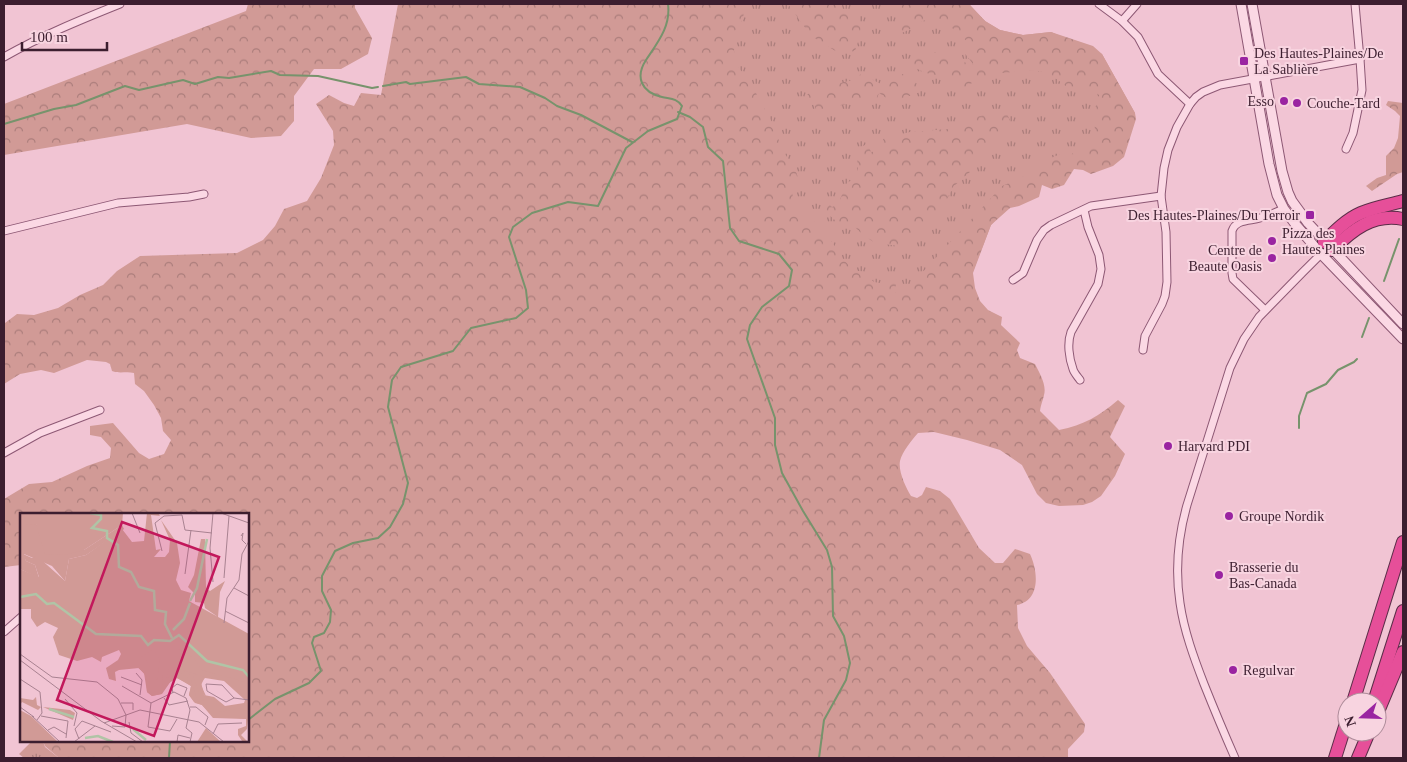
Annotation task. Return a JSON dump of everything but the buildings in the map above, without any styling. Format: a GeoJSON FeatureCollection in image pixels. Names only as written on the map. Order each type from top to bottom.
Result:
{"type":"FeatureCollection","features":[{"type":"Feature","properties":{"kind":"highway"},"geometry":{"type":"LineString","coordinates":[[1326,249],[1350,219],[1373,208],[1403,201]]}},
{"type":"Feature","properties":{"kind":"highway"},"geometry":{"type":"LineString","coordinates":[[1326,249],[1366,223],[1384,218],[1403,219]]}},
{"type":"Feature","properties":{"kind":"highway"},"geometry":{"type":"LineString","coordinates":[[1397,563],[1403,532]]}},
{"type":"Feature","properties":{"kind":"highway"},"geometry":{"type":"LineString","coordinates":[[1356,692],[1403,542]]}},
{"type":"Feature","properties":{"kind":"highway"},"geometry":{"type":"LineString","coordinates":[[1377,692],[1403,611]]}},
{"type":"Feature","properties":{"kind":"highway"},"geometry":{"type":"LineString","coordinates":[[1386,692],[1403,652]]}},
{"type":"Feature","properties":{"kind":"highway"},"geometry":{"type":"LineString","coordinates":[[1335,758],[1340,742]]}},
{"type":"Feature","properties":{"kind":"highway"},"geometry":{"type":"LineString","coordinates":[[1357,758],[1362,742]]}},
{"type":"Feature","properties":{"kind":"highway"},"geometry":{"type":"LineString","coordinates":[[1357,758],[1364,742]]}},
{"type":"Feature","properties":{"kind":"street"},"geometry":{"type":"LineString","coordinates":[[4,57],[30,42],[65,26],[120,4]]}},
{"type":"Feature","properties":{"kind":"street"},"geometry":{"type":"LineString","coordinates":[[1099,4],[1122,21],[1138,37],[1158,74],[1190,104]]}},
{"type":"Feature","properties":{"kind":"street"},"geometry":{"type":"LineString","coordinates":[[1122,21],[1137,4]]}},
{"type":"Feature","properties":{"kind":"street"},"geometry":{"type":"LineString","coordinates":[[1241,4],[1271,175],[1277,195],[1284,209],[1296,225],[1326,249],[1403,324]]}},
{"type":"Feature","properties":{"kind":"street"},"geometry":{"type":"LineString","coordinates":[[1252,4],[1279,159],[1288,192],[1296,207],[1326,249],[1403,339]]}},
{"type":"Feature","properties":{"kind":"street"},"geometry":{"type":"LineString","coordinates":[[1346,149],[1353,133],[1362,90],[1355,4]]}},
{"type":"Feature","properties":{"kind":"street"},"geometry":{"type":"LineString","coordinates":[[1143,350],[1144,336],[1162,304],[1168,282],[1161,196],[1164,168],[1168,150],[1177,127],[1190,104],[1196,97],[1211,88],[1360,59]]}},
{"type":"Feature","properties":{"kind":"street"},"geometry":{"type":"LineString","coordinates":[[4,231],[118,203],[204,194]]}},
{"type":"Feature","properties":{"kind":"street"},"geometry":{"type":"LineString","coordinates":[[1013,280],[1023,273],[1037,240],[1044,230],[1051,225],[1099,204],[1161,196]]}},
{"type":"Feature","properties":{"kind":"street"},"geometry":{"type":"LineString","coordinates":[[1265,310],[1234,279],[1232,273],[1232,231],[1233,226],[1237,223],[1261,218],[1284,209]]}},
{"type":"Feature","properties":{"kind":"street"},"geometry":{"type":"LineString","coordinates":[[1080,380],[1073,370],[1068,344],[1069,338],[1098,284],[1101,269],[1100,255],[1088,227],[1084,210]]}},
{"type":"Feature","properties":{"kind":"street"},"geometry":{"type":"LineString","coordinates":[[1235,758],[1187,636],[1179,596],[1178,554],[1182,524],[1230,368],[1247,333],[1265,310],[1326,249]]}},
{"type":"Feature","properties":{"kind":"street"},"geometry":{"type":"LineString","coordinates":[[4,453],[40,433],[100,410]]}},
{"type":"Feature","properties":{"kind":"street"},"geometry":{"type":"LineString","coordinates":[[4,632],[20,618]]}},
{"type":"Feature","properties":{"kind":"green space"},"geometry":{"type":"Polygon","coordinates":[[[248,4],[355,4],[355,8],[372,38],[368,54],[341,69],[314,69],[294,96],[294,121],[281,136],[251,138],[187,124],[4,155],[4,104],[246,11],[248,4]]]}},
{"type":"Feature","properties":{"kind":"green space"},"geometry":{"type":"Polygon","coordinates":[[[398,4],[745,4],[743,19],[735,31],[735,62],[756,93],[774,126],[782,150],[795,168],[798,178],[792,201],[797,215],[809,217],[825,231],[843,259],[854,270],[863,272],[874,282],[880,283],[893,278],[896,284],[895,292],[899,295],[909,293],[920,275],[1002,186],[1021,178],[1044,161],[1058,155],[1070,155],[1088,144],[1095,128],[1088,115],[1090,110],[1100,100],[1099,95],[1096,93],[1067,87],[1044,72],[1032,70],[992,74],[970,84],[964,90],[954,77],[933,74],[917,69],[904,61],[923,54],[943,52],[956,55],[969,66],[973,64],[963,51],[969,43],[942,19],[925,20],[898,34],[899,4],[969,4],[985,21],[1000,30],[1023,35],[1051,32],[1093,46],[1102,54],[1135,113],[1136,119],[1124,157],[1113,166],[1091,174],[1083,170],[1074,169],[1064,185],[1052,189],[1042,185],[1039,197],[1010,208],[991,225],[973,273],[975,288],[980,301],[988,310],[1002,317],[1001,325],[1020,343],[1017,350],[1020,358],[1035,364],[1045,391],[1040,411],[1059,430],[1091,419],[1118,400],[1125,406],[1110,437],[1125,454],[1115,476],[1101,496],[1092,502],[1083,505],[1059,506],[1046,503],[1037,494],[1022,465],[1000,450],[967,440],[934,432],[918,433],[900,461],[900,470],[911,496],[917,498],[922,495],[926,487],[940,491],[950,499],[979,548],[995,563],[1003,563],[1015,549],[1030,554],[1035,568],[1036,584],[1030,597],[1025,602],[1017,605],[1018,628],[1027,646],[1050,673],[1085,724],[1084,732],[1068,749],[1068,758],[59,758],[45,746],[43,742],[249,742],[249,513],[20,513],[20,565],[4,567],[4,499],[29,484],[52,482],[110,458],[111,448],[101,437],[90,435],[90,426],[113,423],[139,453],[149,459],[164,454],[171,440],[163,431],[161,418],[154,405],[144,391],[135,384],[134,373],[112,371],[110,364],[106,362],[87,360],[54,373],[41,370],[20,374],[4,384],[5,323],[17,314],[34,315],[58,308],[80,295],[103,285],[117,271],[140,256],[237,253],[263,240],[275,226],[284,209],[307,201],[321,178],[334,145],[333,131],[316,104],[329,95],[354,106],[361,93],[381,95],[398,4]]]}},
{"type":"Feature","properties":{"kind":"green space"},"geometry":{"type":"Polygon","coordinates":[[[668,4],[969,4],[985,21],[1000,30],[1023,35],[1051,32],[1102,54],[1135,113],[1118,158],[1076,165],[1020,194],[991,225],[972,274],[762,380],[668,4]]]}},
{"type":"Feature","properties":{"kind":"green space"},"geometry":{"type":"Polygon","coordinates":[[[788,4],[835,4],[839,9],[858,12],[860,32],[855,51],[839,53],[817,40],[806,29],[788,4]]]}},
{"type":"Feature","properties":{"kind":"green space"},"geometry":{"type":"Polygon","coordinates":[[[861,74],[881,84],[886,84],[895,76],[903,74],[916,82],[920,92],[892,102],[879,93],[876,101],[859,98],[848,104],[817,110],[807,95],[832,82],[836,84],[853,80],[861,74]]]}},
{"type":"Feature","properties":{"kind":"green space"},"geometry":{"type":"Polygon","coordinates":[[[1388,101],[1403,103],[1403,172],[1372,191],[1366,186],[1377,178],[1386,175],[1386,156],[1394,148],[1398,138],[1400,116],[1386,105],[1388,101]]]}},
{"type":"Feature","properties":{"kind":"green space"},"geometry":{"type":"Polygon","coordinates":[[[1005,110],[1010,120],[1010,130],[981,153],[971,171],[953,187],[945,203],[922,230],[899,246],[875,243],[852,224],[838,223],[824,210],[819,201],[826,201],[832,207],[838,204],[847,183],[856,177],[859,148],[865,145],[869,147],[871,152],[877,151],[884,138],[910,132],[960,128],[968,119],[1005,110]]]}},
{"type":"Feature","properties":{"kind":"green space"},"geometry":{"type":"Polygon","coordinates":[[[31,742],[43,742],[45,747],[59,758],[24,758],[19,754],[31,742]]]}},
{"type":"Feature","properties":{"kind":"waterway"},"geometry":{"type":"LineString","coordinates":[[249,719],[275,699],[309,683],[321,671],[312,643],[314,637],[324,633],[330,622],[331,610],[322,591],[322,576],[335,551],[353,543],[378,538],[390,527],[403,504],[408,483],[388,407],[392,380],[401,367],[453,351],[471,328],[516,318],[528,308],[526,290],[509,237],[513,227],[532,213],[568,202],[598,206],[626,148],[648,131],[677,119],[682,106],[680,103],[676,100],[655,95],[645,88],[641,78],[643,66],[666,27],[668,4]]}},
{"type":"Feature","properties":{"kind":"waterway"},"geometry":{"type":"LineString","coordinates":[[4,124],[54,109],[76,105],[125,86],[139,90],[183,80],[195,84],[218,77],[229,78],[271,71],[280,75],[318,76],[372,88],[378,87]]}},
{"type":"Feature","properties":{"kind":"waterway"},"geometry":{"type":"LineString","coordinates":[[383,86],[466,77],[479,84],[520,87],[545,98],[557,106],[581,115],[632,142]]}},
{"type":"Feature","properties":{"kind":"waterway"},"geometry":{"type":"LineString","coordinates":[[678,112],[690,117],[703,127],[708,147],[723,161],[730,228],[739,241],[779,254],[792,270],[789,286],[762,307],[750,325],[747,339],[775,418],[775,445],[782,473],[827,550],[832,567],[833,616],[844,636],[850,663],[846,680],[824,720],[819,758]]}},
{"type":"Feature","properties":{"kind":"waterway"},"geometry":{"type":"LineString","coordinates":[[1384,281],[1399,239]]}},
{"type":"Feature","properties":{"kind":"waterway"},"geometry":{"type":"LineString","coordinates":[[1362,337],[1369,318]]}},
{"type":"Feature","properties":{"kind":"waterway"},"geometry":{"type":"LineString","coordinates":[[1299,428],[1299,416],[1307,393],[1326,384],[1338,370],[1357,359]]}},
{"type":"Feature","properties":{"kind":"waterway"},"geometry":{"type":"LineString","coordinates":[[169,758],[170,742]]}},
{"type":"Feature","properties":{"kind":"place","name":"Des Hautes-Plaines/De La Sablière"},"geometry":{"type":"Point","coordinates":[1244,61]}},
{"type":"Feature","properties":{"kind":"place","name":"Esso"},"geometry":{"type":"Point","coordinates":[1284,101]}},
{"type":"Feature","properties":{"kind":"place","name":"Couche-Tard"},"geometry":{"type":"Point","coordinates":[1297,103]}},
{"type":"Feature","properties":{"kind":"place","name":"Des Hautes-Plaines/Du Terroir"},"geometry":{"type":"Point","coordinates":[1310,215]}},
{"type":"Feature","properties":{"kind":"place","name":"Pizza des Hautes Plaines"},"geometry":{"type":"Point","coordinates":[1272,241]}},
{"type":"Feature","properties":{"kind":"place","name":"Centre de Beaute Oasis"},"geometry":{"type":"Point","coordinates":[1272,258]}},
{"type":"Feature","properties":{"kind":"place","name":"Harvard PDI"},"geometry":{"type":"Point","coordinates":[1168,446]}},
{"type":"Feature","properties":{"kind":"place","name":"Groupe Nordik"},"geometry":{"type":"Point","coordinates":[1229,516]}},
{"type":"Feature","properties":{"kind":"place","name":"Brasserie du Bas-Canada"},"geometry":{"type":"Point","coordinates":[1219,575]}},
{"type":"Feature","properties":{"kind":"place","name":"Regulvar"},"geometry":{"type":"Point","coordinates":[1233,670]}}]}
